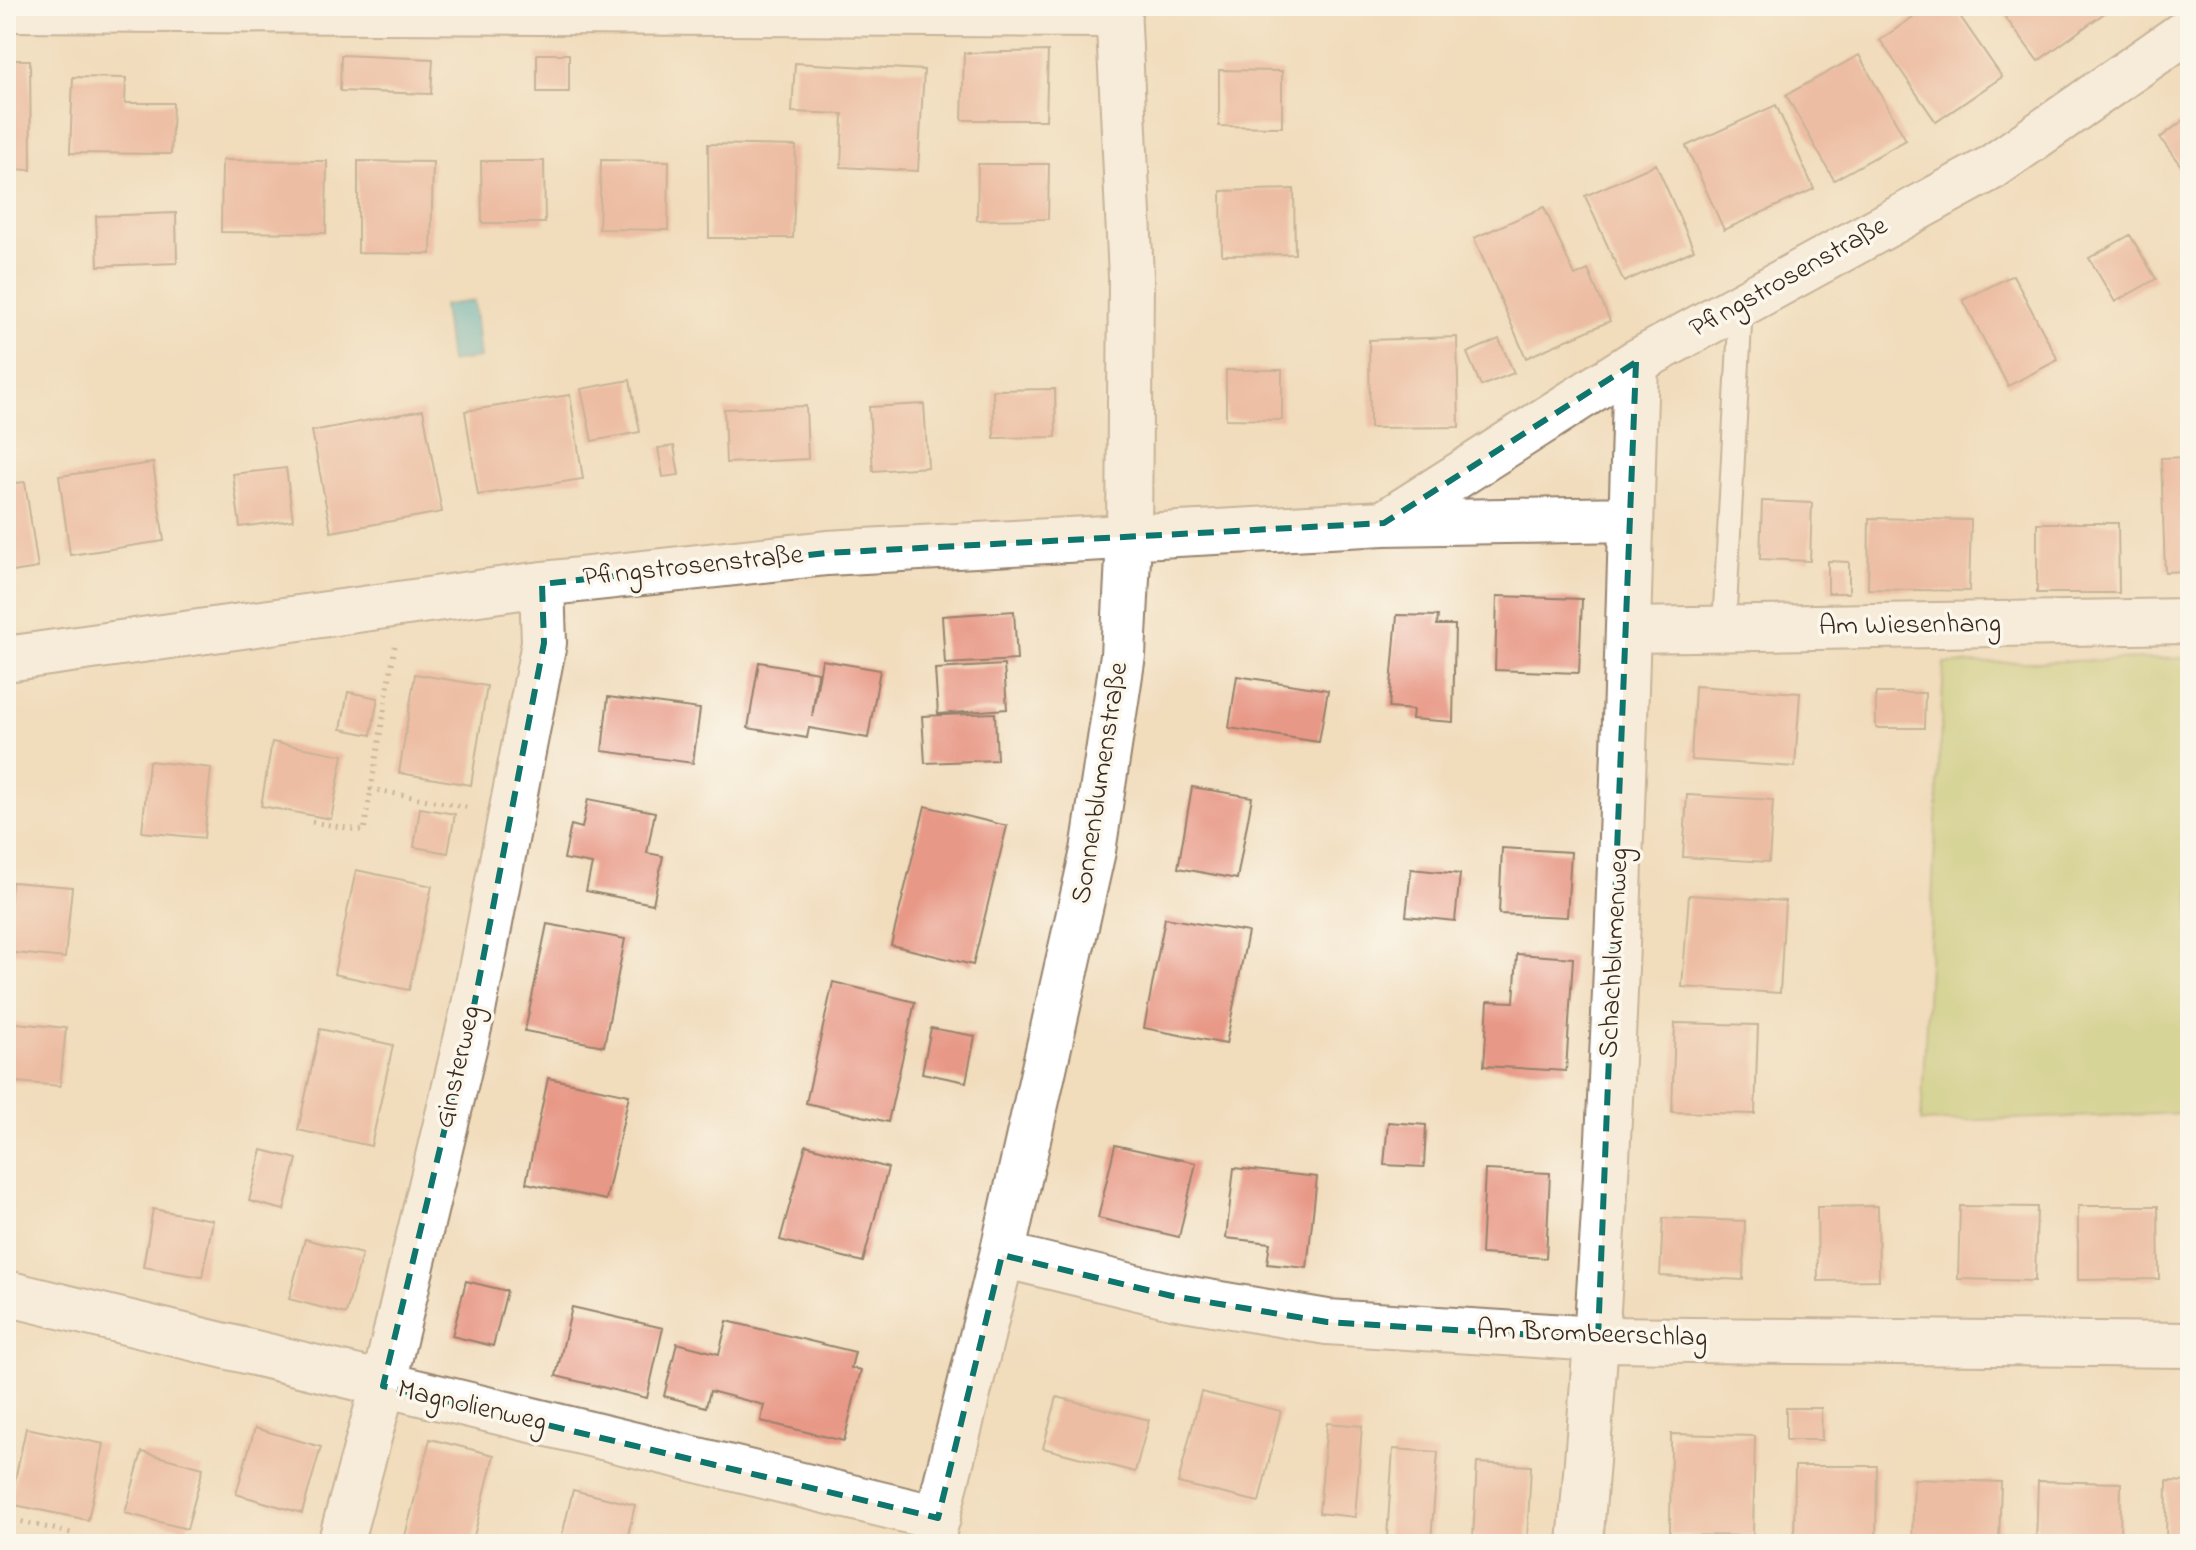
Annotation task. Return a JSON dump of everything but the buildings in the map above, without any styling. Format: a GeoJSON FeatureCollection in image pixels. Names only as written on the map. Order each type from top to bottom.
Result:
{"type":"FeatureCollection","features":[{"type":"Feature","properties":{"kind":"street"},"geometry":{"type":"LineString","coordinates":[[6,9],[1118,11]]}},
{"type":"Feature","properties":{"kind":"street","name":"Sonnenblumenstraße"},"geometry":{"type":"LineString","coordinates":[[934,1531],[1002,1255],[1093,851],[1123,655],[1129,539],[1131,277],[1118,11]]}},
{"type":"Feature","properties":{"kind":"street","name":"Pfingstrosenstraße"},"geometry":{"type":"LineString","coordinates":[[1384,523],[1636,362],[1991,168],[2190,29]]}},
{"type":"Feature","properties":{"kind":"street","name":"Schachblumenweg"},"geometry":{"type":"LineString","coordinates":[[1580,1544],[1598,1339],[1629,630],[1636,362]]}},
{"type":"Feature","properties":{"kind":"street","name":"Pfingstrosenstraße"},"geometry":{"type":"LineString","coordinates":[[6,659],[542,584],[827,553],[1384,523],[1631,519]]}},
{"type":"Feature","properties":{"kind":"street","name":"Ginsterweg"},"geometry":{"type":"LineString","coordinates":[[340,1544],[383,1386],[473,1011],[544,643],[542,584]]}},
{"type":"Feature","properties":{"kind":"street","name":"Am Wiesenhang"},"geometry":{"type":"LineString","coordinates":[[1629,630],[2190,621]]}},
{"type":"Feature","properties":{"kind":"street","name":"Am Brombeerschlag"},"geometry":{"type":"LineString","coordinates":[[1002,1255],[1172,1296],[1327,1322],[1598,1339],[2190,1345]]}},
{"type":"Feature","properties":{"kind":"street","name":"Magnolienweg"},"geometry":{"type":"LineString","coordinates":[[6,1293],[383,1386],[934,1531]]}},
{"type":"Feature","properties":{"kind":"lane"},"geometry":{"type":"LineString","coordinates":[[1724,628],[1741,305]]}},
{"type":"Feature","properties":{"kind":"path"},"geometry":{"type":"LineString","coordinates":[[312,822],[364,831],[402,604]]}},
{"type":"Feature","properties":{"kind":"path"},"geometry":{"type":"LineString","coordinates":[[371,789],[510,816]]}},
{"type":"Feature","properties":{"kind":"path"},"geometry":{"type":"LineString","coordinates":[[6,1518],[71,1533]]}},
{"type":"Feature","properties":{"kind":"highlighted area"},"geometry":{"type":"Polygon","coordinates":[[[1636,362],[1598,1339],[1327,1322],[1172,1296],[1002,1255],[938,1518],[383,1386],[473,1011],[544,643],[542,584],[827,553],[1384,523],[1636,362]]]}},
{"type":"Feature","properties":{"kind":"green space"},"geometry":{"type":"Polygon","coordinates":[[[2190,658],[2190,1113],[1921,1122],[1944,664],[2190,658]]]}},
{"type":"Feature","properties":{"kind":"water"},"geometry":{"type":"Polygon","coordinates":[[[474,301],[480,358],[450,362],[443,305],[474,301]]]}}]}
